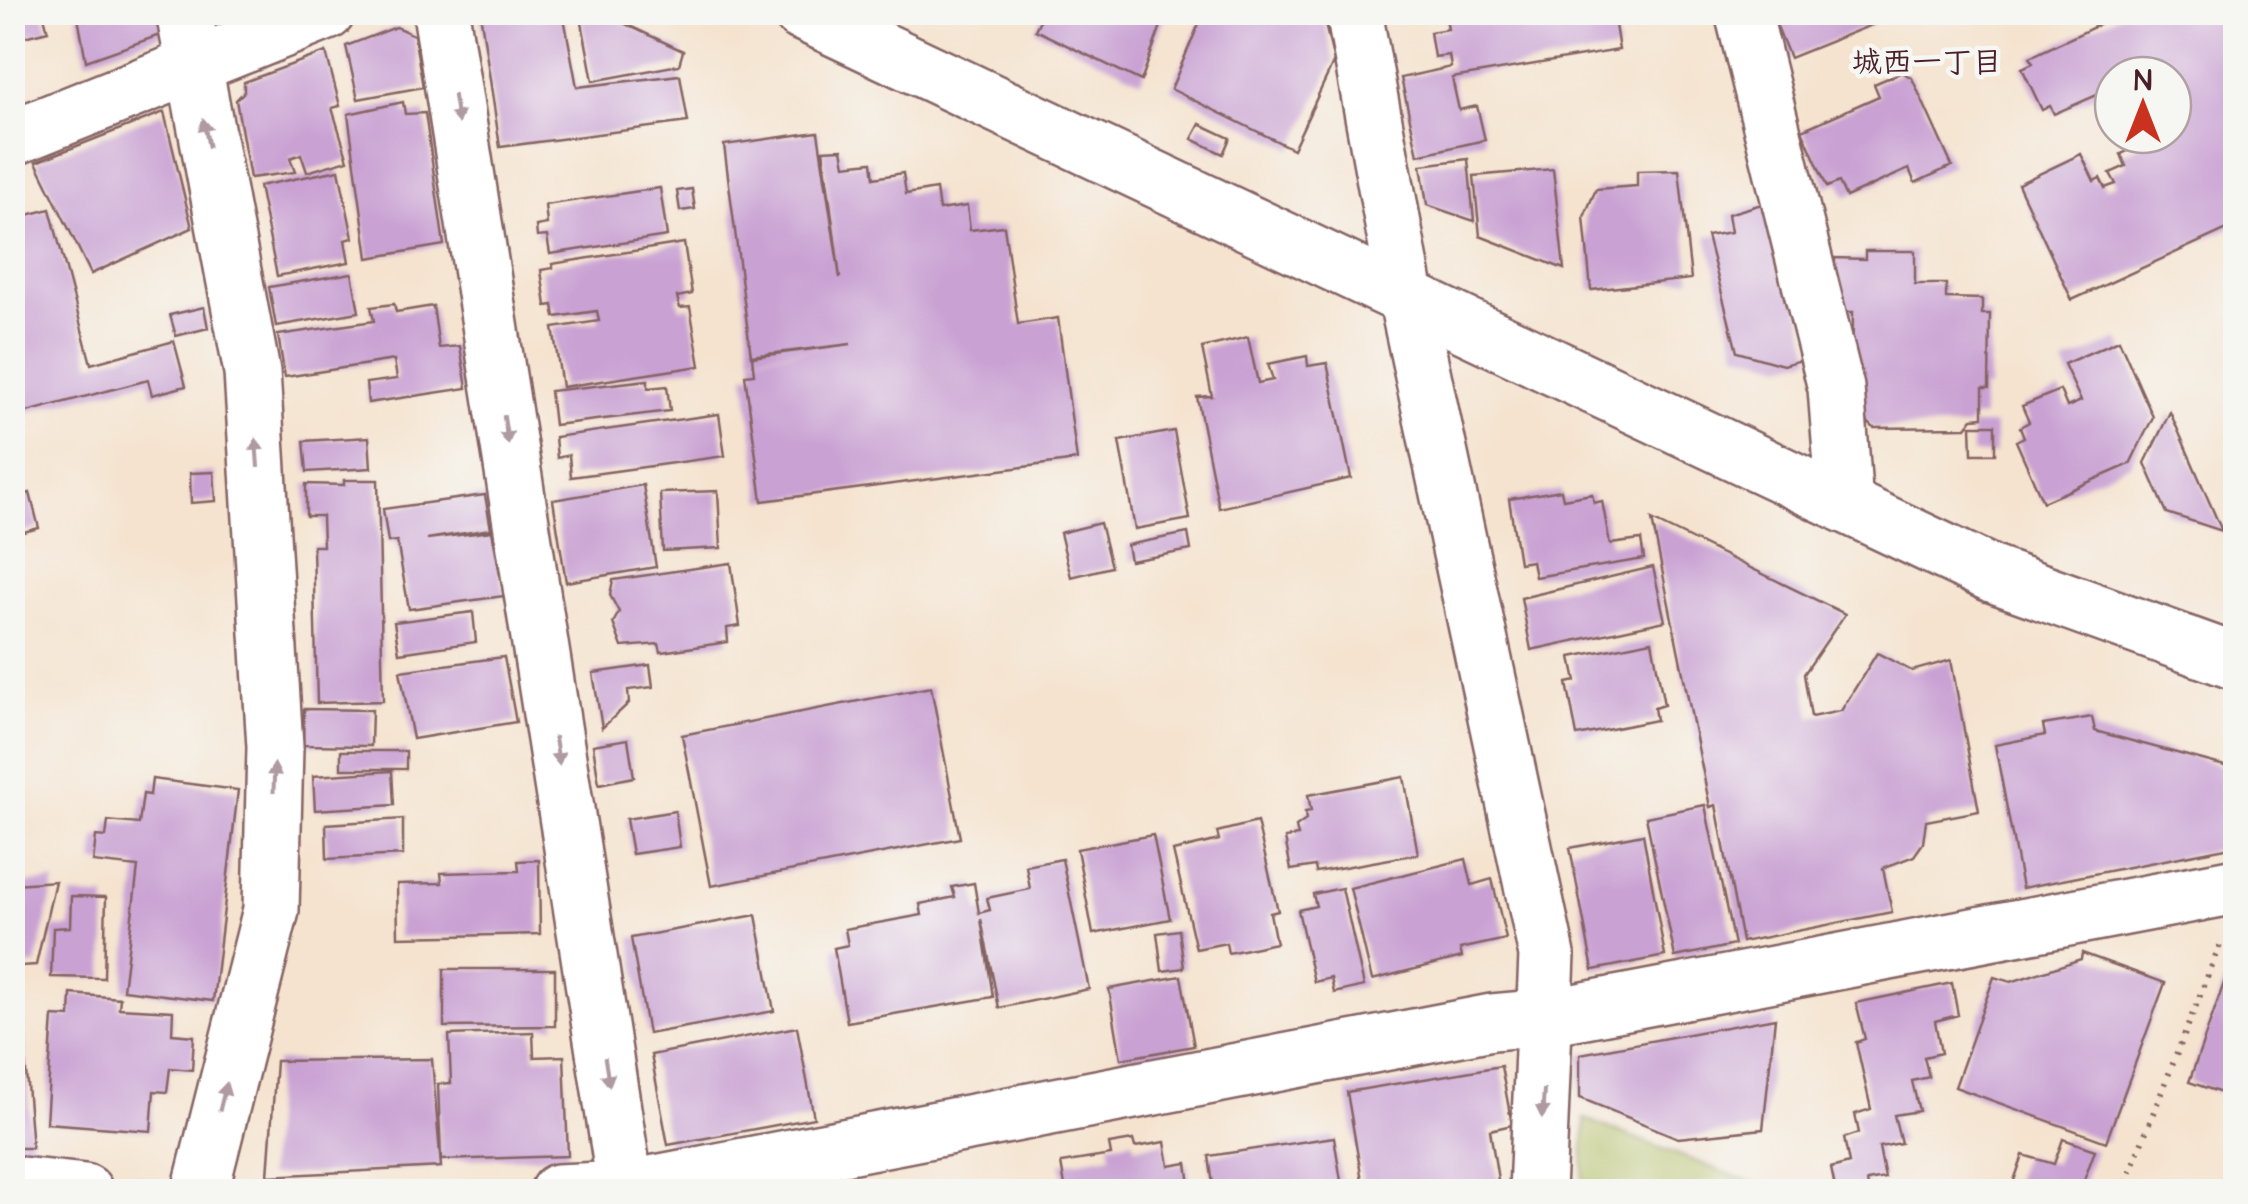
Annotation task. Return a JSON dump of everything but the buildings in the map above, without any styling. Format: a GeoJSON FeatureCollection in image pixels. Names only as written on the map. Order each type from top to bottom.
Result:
{"type":"FeatureCollection","features":[{"type":"Feature","properties":{"kind":"street"},"geometry":{"type":"LineString","coordinates":[[184,12],[252,372],[275,747],[271,910],[200,1192]]}},
{"type":"Feature","properties":{"kind":"street"},"geometry":{"type":"LineString","coordinates":[[12,138],[327,12]]}},
{"type":"Feature","properties":{"kind":"street"},"geometry":{"type":"LineString","coordinates":[[440,12],[626,1190]]}},
{"type":"Feature","properties":{"kind":"street"},"geometry":{"type":"LineString","coordinates":[[801,12],[1992,574],[2236,662]]}},
{"type":"Feature","properties":{"kind":"street"},"geometry":{"type":"LineString","coordinates":[[1354,12],[1407,301],[1547,955],[1548,1017],[1538,1192]]}},
{"type":"Feature","properties":{"kind":"street"},"geometry":{"type":"LineString","coordinates":[[1742,12],[1836,388],[1845,505]]}},
{"type":"Feature","properties":{"kind":"street"},"geometry":{"type":"LineString","coordinates":[[558,1192],[626,1190],[1492,1022],[1548,1017],[2230,910]]}},
{"type":"Feature","properties":{"kind":"street"},"geometry":{"type":"LineString","coordinates":[[12,1184],[85,1192]]}},
{"type":"Feature","properties":{"kind":"path"},"geometry":{"type":"LineString","coordinates":[[2122,1192],[2230,910]]}},
{"type":"Feature","properties":{"kind":"green space"},"geometry":{"type":"Polygon","coordinates":[[[1585,1119],[1773,1191],[1582,1191],[1585,1119]]]}},
{"type":"Feature","properties":{"kind":"district","name":"城西一丁目"},"geometry":{"type":"Point","coordinates":[1927,63]}}]}
